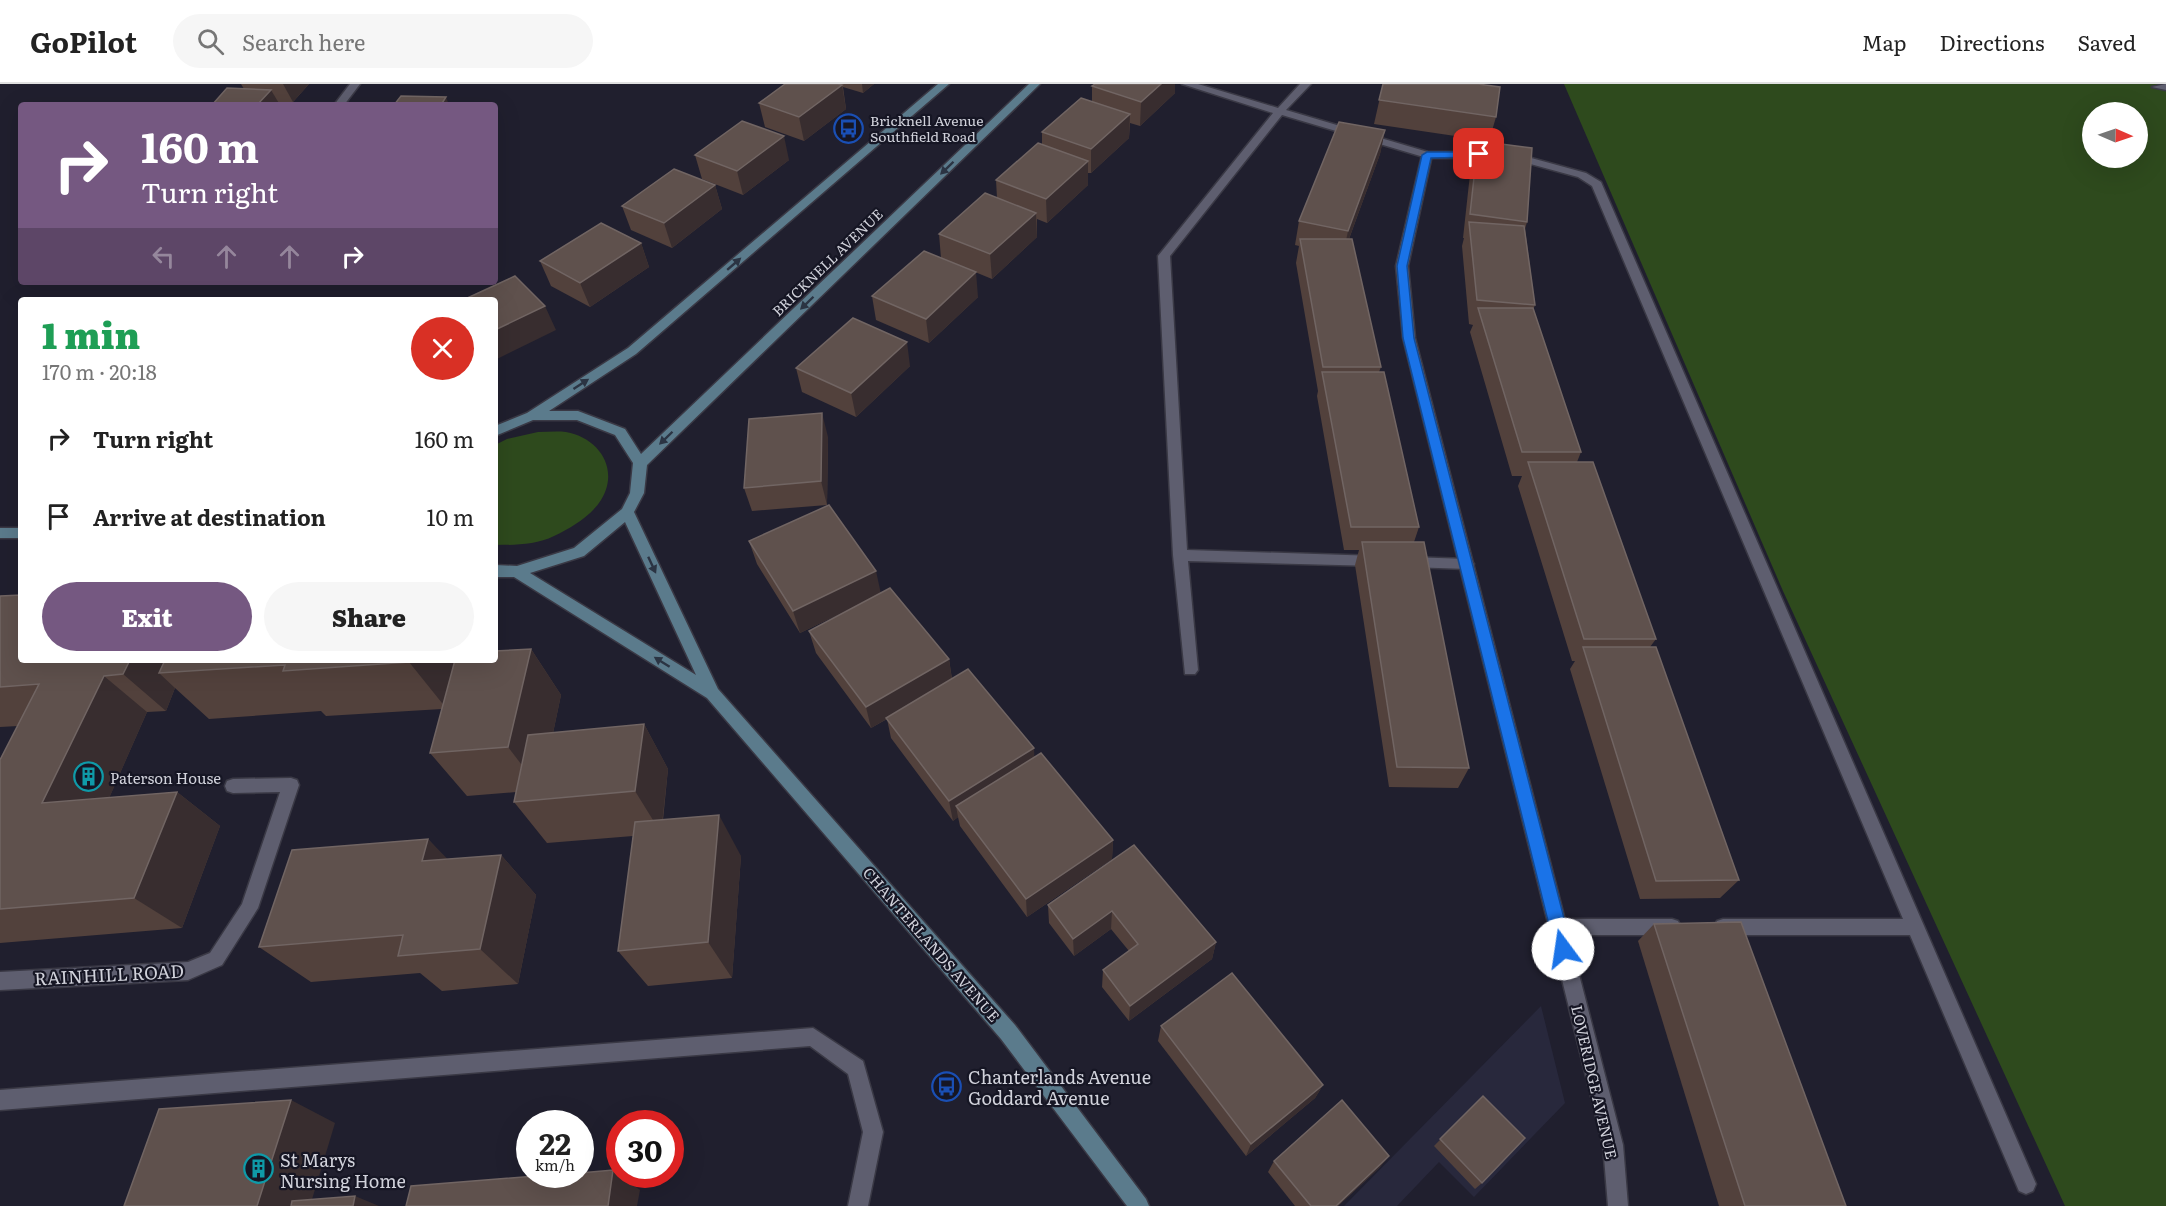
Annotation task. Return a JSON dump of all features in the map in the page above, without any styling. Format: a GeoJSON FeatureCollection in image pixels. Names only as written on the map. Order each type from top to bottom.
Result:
{"type":"FeatureCollection","features":[{"type":"Feature","properties":{"kind":"street"},"geometry":{"type":"LineString","coordinates":[[341,102],[355,84]]}},
{"type":"Feature","properties":{"kind":"street"},"geometry":{"type":"LineString","coordinates":[[498,429],[532,416],[632,351],[944,84]]}},
{"type":"Feature","properties":{"kind":"street","name":"BRICKNELL AVENUE"},"geometry":{"type":"LineString","coordinates":[[640,463],[1035,84]]}},
{"type":"Feature","properties":{"kind":"street"},"geometry":{"type":"LineString","coordinates":[[1187,84],[1427,155],[1479,154],[1524,159],[1582,175],[1597,184],[2026,1184]]}},
{"type":"Feature","properties":{"kind":"street"},"geometry":{"type":"LineString","coordinates":[[1190,670],[1180,555],[1164,256],[1280,111],[1306,84]]}},
{"type":"Feature","properties":{"kind":"street","name":"LOVERIDGE AVENUE"},"geometry":{"type":"LineString","coordinates":[[1427,155],[1402,266],[1408,328],[1613,1145],[1618,1206]]}},
{"type":"Feature","properties":{"kind":"street"},"geometry":{"type":"LineString","coordinates":[[498,571],[517,572],[579,552],[627,512],[638,494],[640,463],[620,432],[578,415],[532,416]]}},
{"type":"Feature","properties":{"kind":"street","name":"CHANTERLANDS AVENUE"},"geometry":{"type":"LineString","coordinates":[[627,512],[712,693],[1008,1032],[1139,1206]]}},
{"type":"Feature","properties":{"kind":"street"},"geometry":{"type":"LineString","coordinates":[[1180,555],[1467,564]]}},
{"type":"Feature","properties":{"kind":"street","name":"CHANTERLANDS AVENUE"},"geometry":{"type":"LineString","coordinates":[[517,572],[712,693]]}},
{"type":"Feature","properties":{"kind":"street","name":"RAINHILL ROAD"},"geometry":{"type":"LineString","coordinates":[[0,981],[188,971],[216,959],[249,908],[291,785],[233,786]]}},
{"type":"Feature","properties":{"kind":"street"},"geometry":{"type":"LineString","coordinates":[[1558,927],[1916,927]]}},
{"type":"Feature","properties":{"kind":"street"},"geometry":{"type":"LineString","coordinates":[[0,1100],[813,1037],[856,1068],[873,1132],[858,1206]]}},
{"type":"Feature","properties":{"kind":"shaded area"},"geometry":{"type":"Polygon","coordinates":[[[1541,1006],[1565,1103],[1474,1197],[1439,1162],[1397,1206],[1344,1206],[1541,1006]]]}},
{"type":"Feature","properties":{"kind":"green space"},"geometry":{"type":"Polygon","coordinates":[[[1564,84],[2166,84],[2166,1206],[2065,1206],[1783,591],[1564,84]]]}},
{"type":"Feature","properties":{"kind":"green space"},"geometry":{"type":"Polygon","coordinates":[[[538,432],[566,432],[588,441],[597,448],[607,466],[608,477],[601,500],[580,521],[547,539],[518,545],[498,545],[498,444],[507,439],[538,432]]]}},
{"type":"Feature","properties":{"kind":"building"},"geometry":{"type":"Polygon","coordinates":[[[785,84],[842,85],[799,117],[759,103],[785,84]]]}},
{"type":"Feature","properties":{"kind":"building"},"geometry":{"type":"Polygon","coordinates":[[[1095,84],[1161,84],[1141,102],[1092,86],[1095,84]]]}},
{"type":"Feature","properties":{"kind":"building"},"geometry":{"type":"Polygon","coordinates":[[[1383,84],[1478,84],[1500,87],[1496,117],[1379,100],[1383,84]]]}},
{"type":"Feature","properties":{"kind":"building"},"geometry":{"type":"Polygon","coordinates":[[[227,88],[271,90],[260,102],[215,102],[227,88]]]}},
{"type":"Feature","properties":{"kind":"building"},"geometry":{"type":"Polygon","coordinates":[[[401,96],[446,97],[443,102],[396,102],[401,96]]]}},
{"type":"Feature","properties":{"kind":"building"},"geometry":{"type":"Polygon","coordinates":[[[1081,98],[1130,114],[1091,149],[1042,132],[1081,98]]]}},
{"type":"Feature","properties":{"kind":"building"},"geometry":{"type":"Polygon","coordinates":[[[742,121],[784,136],[737,171],[695,155],[742,121]]]}},
{"type":"Feature","properties":{"kind":"building"},"geometry":{"type":"Polygon","coordinates":[[[1339,122],[1385,130],[1348,231],[1299,221],[1339,122]]]}},
{"type":"Feature","properties":{"kind":"building"},"geometry":{"type":"Polygon","coordinates":[[[1478,141],[1532,148],[1527,222],[1470,214],[1478,141]]]}},
{"type":"Feature","properties":{"kind":"building"},"geometry":{"type":"Polygon","coordinates":[[[1038,143],[1088,161],[1046,199],[996,180],[1038,143]]]}},
{"type":"Feature","properties":{"kind":"building"},"geometry":{"type":"Polygon","coordinates":[[[674,169],[715,185],[664,223],[622,206],[674,169]]]}},
{"type":"Feature","properties":{"kind":"building"},"geometry":{"type":"Polygon","coordinates":[[[985,193],[1036,213],[990,254],[939,234],[985,193]]]}},
{"type":"Feature","properties":{"kind":"building"},"geometry":{"type":"Polygon","coordinates":[[[1469,222],[1524,226],[1535,305],[1477,300],[1469,222]]]}},
{"type":"Feature","properties":{"kind":"building"},"geometry":{"type":"Polygon","coordinates":[[[601,223],[641,243],[580,283],[540,261],[601,223]]]}},
{"type":"Feature","properties":{"kind":"building"},"geometry":{"type":"Polygon","coordinates":[[[1300,239],[1352,239],[1381,367],[1323,367],[1300,239]]]}},
{"type":"Feature","properties":{"kind":"building"},"geometry":{"type":"Polygon","coordinates":[[[924,251],[976,272],[926,319],[872,296],[924,251]]]}},
{"type":"Feature","properties":{"kind":"building"},"geometry":{"type":"Polygon","coordinates":[[[515,276],[545,306],[498,329],[498,297],[470,297],[515,276]]]}},
{"type":"Feature","properties":{"kind":"building"},"geometry":{"type":"Polygon","coordinates":[[[1478,308],[1533,308],[1581,452],[1522,452],[1478,308]]]}},
{"type":"Feature","properties":{"kind":"building"},"geometry":{"type":"Polygon","coordinates":[[[853,318],[907,342],[851,393],[796,368],[853,318]]]}},
{"type":"Feature","properties":{"kind":"building"},"geometry":{"type":"Polygon","coordinates":[[[1322,372],[1384,372],[1419,527],[1351,527],[1322,372]]]}},
{"type":"Feature","properties":{"kind":"building"},"geometry":{"type":"Polygon","coordinates":[[[822,413],[821,481],[744,488],[749,419],[822,413]]]}},
{"type":"Feature","properties":{"kind":"building"},"geometry":{"type":"Polygon","coordinates":[[[1528,462],[1593,462],[1656,639],[1584,639],[1528,462]]]}},
{"type":"Feature","properties":{"kind":"building"},"geometry":{"type":"Polygon","coordinates":[[[829,505],[876,571],[793,611],[749,541],[829,505]]]}},
{"type":"Feature","properties":{"kind":"building"},"geometry":{"type":"Polygon","coordinates":[[[1362,542],[1424,542],[1469,768],[1397,767],[1362,542]]]}},
{"type":"Feature","properties":{"kind":"building"},"geometry":{"type":"Polygon","coordinates":[[[890,588],[949,659],[866,707],[809,631],[890,588]]]}},
{"type":"Feature","properties":{"kind":"building"},"geometry":{"type":"Polygon","coordinates":[[[18,595],[18,663],[128,663],[123,674],[104,676],[42,803],[177,792],[134,898],[0,909],[0,760],[39,684],[0,687],[0,596],[18,595]]]}},
{"type":"Feature","properties":{"kind":"building"},"geometry":{"type":"Polygon","coordinates":[[[1583,647],[1656,647],[1739,880],[1656,881],[1583,647]]]}},
{"type":"Feature","properties":{"kind":"building"},"geometry":{"type":"Polygon","coordinates":[[[531,649],[508,747],[430,753],[454,663],[498,663],[498,651],[531,649]]]}},
{"type":"Feature","properties":{"kind":"building"},"geometry":{"type":"Polygon","coordinates":[[[164,663],[395,663],[283,671],[285,665],[159,673],[164,663]]]}},
{"type":"Feature","properties":{"kind":"building"},"geometry":{"type":"Polygon","coordinates":[[[968,669],[1034,748],[949,801],[886,718],[968,669]]]}},
{"type":"Feature","properties":{"kind":"building"},"geometry":{"type":"Polygon","coordinates":[[[644,724],[635,791],[514,802],[528,735],[644,724]]]}},
{"type":"Feature","properties":{"kind":"building"},"geometry":{"type":"Polygon","coordinates":[[[1041,753],[1113,840],[1026,899],[956,806],[1041,753]]]}},
{"type":"Feature","properties":{"kind":"building"},"geometry":{"type":"Polygon","coordinates":[[[719,815],[708,942],[618,951],[635,822],[719,815]]]}},
{"type":"Feature","properties":{"kind":"building"},"geometry":{"type":"Polygon","coordinates":[[[428,839],[422,861],[501,855],[480,949],[398,956],[403,935],[259,947],[292,850],[428,839]]]}},
{"type":"Feature","properties":{"kind":"building"},"geometry":{"type":"Polygon","coordinates":[[[1134,845],[1216,942],[1130,1006],[1103,970],[1138,944],[1112,911],[1073,939],[1048,905],[1134,845]]]}},
{"type":"Feature","properties":{"kind":"building"},"geometry":{"type":"Polygon","coordinates":[[[1741,922],[1846,1206],[1745,1206],[1654,924],[1741,922]]]}},
{"type":"Feature","properties":{"kind":"building"},"geometry":{"type":"Polygon","coordinates":[[[1232,973],[1323,1085],[1251,1144],[1161,1026],[1232,973]]]}},
{"type":"Feature","properties":{"kind":"building"},"geometry":{"type":"Polygon","coordinates":[[[1483,1096],[1525,1138],[1482,1183],[1440,1139],[1483,1096]]]}},
{"type":"Feature","properties":{"kind":"building"},"geometry":{"type":"Polygon","coordinates":[[[291,1100],[257,1206],[124,1206],[159,1109],[291,1100]]]}},
{"type":"Feature","properties":{"kind":"building"},"geometry":{"type":"Polygon","coordinates":[[[1342,1100],[1389,1156],[1336,1206],[1311,1206],[1274,1161],[1342,1100]]]}},
{"type":"Feature","properties":{"kind":"building"},"geometry":{"type":"Polygon","coordinates":[[[606,1171],[606,1188],[610,1188],[608,1206],[406,1206],[411,1186],[516,1178],[516,1188],[594,1188],[594,1172],[606,1171]]]}},
{"type":"Feature","properties":{"kind":"building"},"geometry":{"type":"Polygon","coordinates":[[[355,1196],[353,1206],[291,1206],[292,1201],[355,1196]]]}},
{"type":"Feature","properties":{"kind":"place","name":"Bricknell Avenue Southfield Road"},"geometry":{"type":"Point","coordinates":[849,128]}},
{"type":"Feature","properties":{"kind":"place","name":"Paterson House"},"geometry":{"type":"Point","coordinates":[89,777]}},
{"type":"Feature","properties":{"kind":"place","name":"Chanterlands Avenue Goddard Avenue"},"geometry":{"type":"Point","coordinates":[947,1086]}},
{"type":"Feature","properties":{"kind":"place","name":"St Marys Nursing Home"},"geometry":{"type":"Point","coordinates":[259,1169]}},
{"type":"Feature","properties":{"kind":"route"},"geometry":{"type":"LineString","coordinates":[[1479,154],[1427,155],[1402,266],[1409,338],[1563,949]]}}]}
